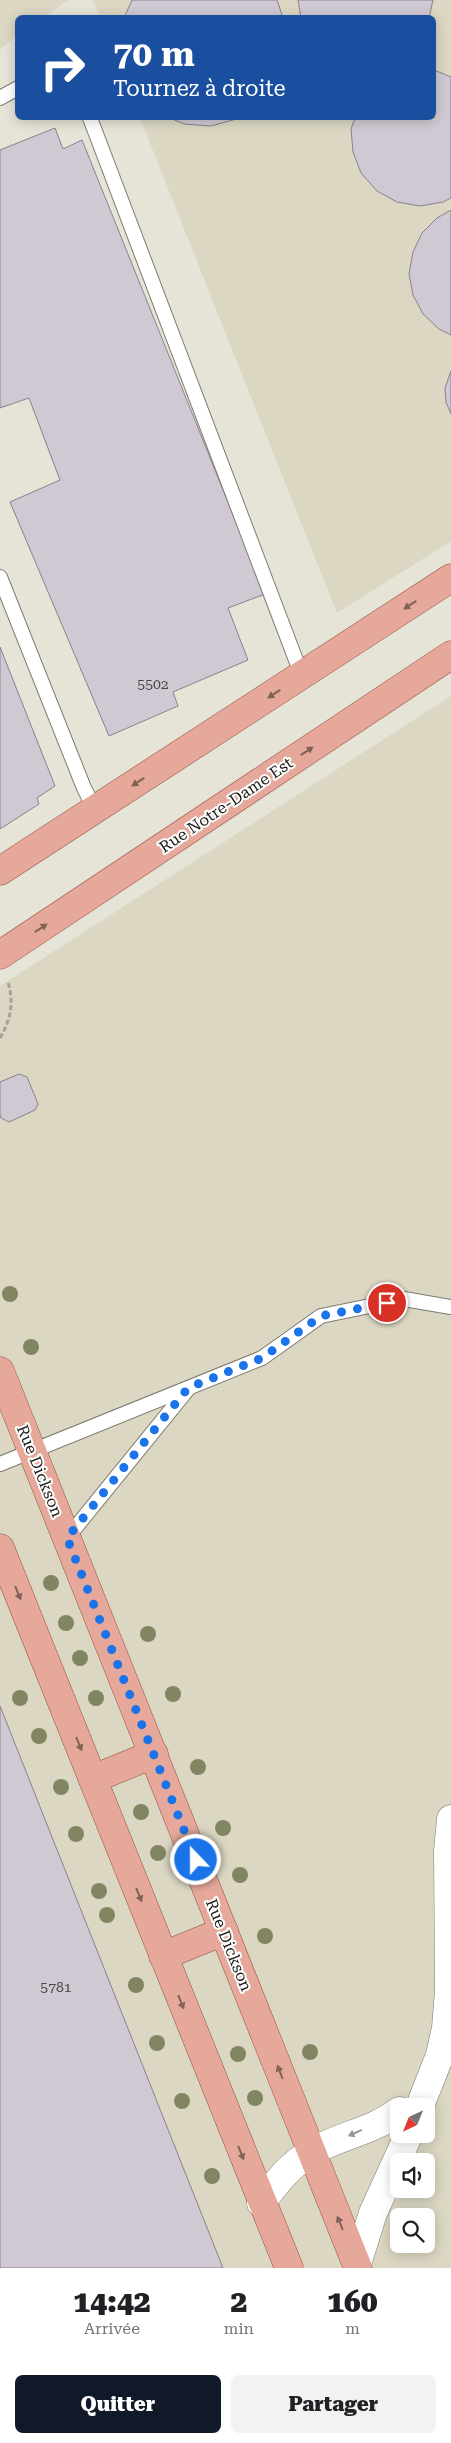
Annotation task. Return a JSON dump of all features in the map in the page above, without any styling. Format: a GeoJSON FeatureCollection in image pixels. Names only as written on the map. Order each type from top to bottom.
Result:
{"type":"FeatureCollection","features":[{"type":"Feature","properties":{"kind":"main road"},"geometry":{"type":"LineString","coordinates":[[0,872],[451,578]]}},
{"type":"Feature","properties":{"kind":"main road","name":"Rue Notre-Dame Est"},"geometry":{"type":"LineString","coordinates":[[0,955],[451,655]]}},
{"type":"Feature","properties":{"kind":"main road","name":"Rue Dickson"},"geometry":{"type":"LineString","coordinates":[[0,1371],[358,2266]]}},
{"type":"Feature","properties":{"kind":"main road"},"geometry":{"type":"LineString","coordinates":[[0,1548],[289,2268]]}},
{"type":"Feature","properties":{"kind":"main road"},"geometry":{"type":"LineString","coordinates":[[93,1779],[154,1754]]}},
{"type":"Feature","properties":{"kind":"main road"},"geometry":{"type":"LineString","coordinates":[[163,1956],[224,1931]]}},
{"type":"Feature","properties":{"kind":"street"},"geometry":{"type":"LineString","coordinates":[[424,2097],[440,2055],[446,2028],[449,1990],[448,1851],[451,1818]]}},
{"type":"Feature","properties":{"kind":"street"},"geometry":{"type":"LineString","coordinates":[[261,2202],[282,2174],[311,2152],[364,2130],[390,2116]]}},
{"type":"Feature","properties":{"kind":"street"},"geometry":{"type":"LineString","coordinates":[[358,2266],[378,2199],[401,2156],[406,2143]]}},
{"type":"Feature","properties":{"kind":"lane"},"geometry":{"type":"LineString","coordinates":[[0,98],[15,90]]}},
{"type":"Feature","properties":{"kind":"lane"},"geometry":{"type":"LineString","coordinates":[[91,120],[302,676]]}},
{"type":"Feature","properties":{"kind":"lane"},"geometry":{"type":"LineString","coordinates":[[0,577],[84,788],[95,810]]}},
{"type":"Feature","properties":{"kind":"lane"},"geometry":{"type":"LineString","coordinates":[[0,1464],[262,1358],[321,1316],[404,1299],[451,1307]]}},
{"type":"Feature","properties":{"kind":"lane"},"geometry":{"type":"LineString","coordinates":[[67,1538],[188,1388]]}},
{"type":"Feature","properties":{"kind":"path"},"geometry":{"type":"LineString","coordinates":[[0,1038],[10,1016],[12,999],[8,981]]}},
{"type":"Feature","properties":{"kind":"shaded area"},"geometry":{"type":"Polygon","coordinates":[[[0,0],[69,0],[47,15],[15,15],[15,38],[0,49],[0,0]]]}},
{"type":"Feature","properties":{"kind":"shaded area"},"geometry":{"type":"Polygon","coordinates":[[[93,0],[451,0],[451,541],[337,613],[141,120],[436,120],[436,15],[99,15],[93,0]]]}},
{"type":"Feature","properties":{"kind":"shaded area"},"geometry":{"type":"Polygon","coordinates":[[[451,696],[451,2268],[0,2268],[0,986],[451,696]]]}},
{"type":"Feature","properties":{"kind":"building"},"geometry":{"type":"Polygon","coordinates":[[[132,0],[277,0],[282,15],[125,15],[132,0]]]}},
{"type":"Feature","properties":{"kind":"building"},"geometry":{"type":"Polygon","coordinates":[[[298,0],[433,0],[430,15],[300,15],[298,0]]]}},
{"type":"Feature","properties":{"kind":"building"},"geometry":{"type":"Polygon","coordinates":[[[436,71],[451,77],[451,198],[443,202],[420,206],[397,202],[377,191],[361,173],[353,152],[351,129],[354,120],[436,120],[436,71]]]}},
{"type":"Feature","properties":{"kind":"building"},"geometry":{"type":"Polygon","coordinates":[[[175,120],[233,120],[211,126],[184,124],[175,120]]]}},
{"type":"Feature","properties":{"kind":"building"},"geometry":{"type":"Polygon","coordinates":[[[55,128],[63,149],[82,140],[265,594],[228,608],[248,660],[173,692],[178,706],[109,736],[10,502],[60,480],[29,398],[0,408],[0,150],[55,128]]]}},
{"type":"Feature","properties":{"kind":"building"},"geometry":{"type":"Polygon","coordinates":[[[451,210],[451,335],[439,329],[423,314],[413,295],[409,274],[413,252],[422,233],[437,218],[451,210]]]}},
{"type":"Feature","properties":{"kind":"building"},"geometry":{"type":"Polygon","coordinates":[[[451,371],[451,414],[446,402],[445,388],[451,371]]]}},
{"type":"Feature","properties":{"kind":"building"},"geometry":{"type":"Polygon","coordinates":[[[0,647],[55,786],[37,798],[39,804],[0,829],[0,647]]]}},
{"type":"Feature","properties":{"kind":"building"},"geometry":{"type":"Polygon","coordinates":[[[19,1074],[27,1077],[38,1104],[35,1110],[9,1122],[1,1118],[0,1115],[0,1082],[19,1074]]]}},
{"type":"Feature","properties":{"kind":"building"},"geometry":{"type":"Polygon","coordinates":[[[0,1706],[223,2268],[0,2268],[0,1706]]]}},
{"type":"Feature","properties":{"kind":"route"},"geometry":{"type":"LineString","coordinates":[[196,1860],[67,1538],[188,1388],[262,1358],[321,1316],[387,1303]]}}]}
